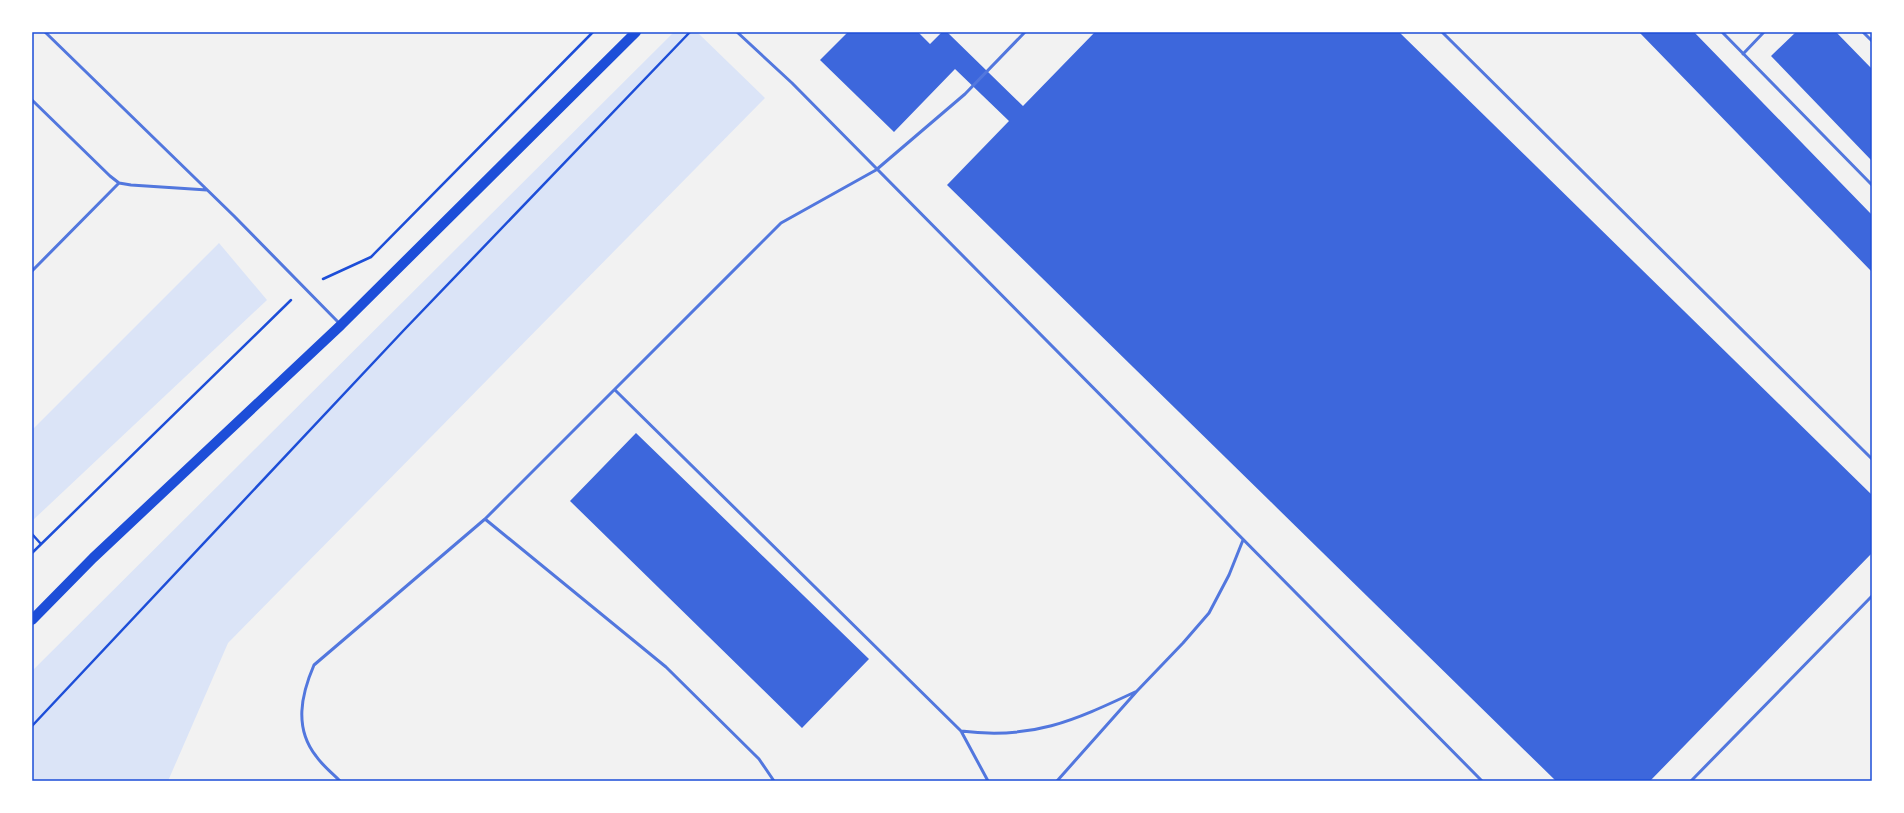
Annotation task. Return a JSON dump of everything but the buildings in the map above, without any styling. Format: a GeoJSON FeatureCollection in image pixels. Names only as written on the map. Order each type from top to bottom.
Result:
{"type":"FeatureCollection","features":[{"type":"Feature","properties":{"kind":"main road"},"geometry":{"type":"LineString","coordinates":[[32,620],[93,558],[341,325],[636,32]]}},
{"type":"Feature","properties":{"kind":"lane"},"geometry":{"type":"LineString","coordinates":[[45,32],[207,190],[341,325]]}},
{"type":"Feature","properties":{"kind":"lane"},"geometry":{"type":"LineString","coordinates":[[737,32],[792,83],[876,170],[1482,781]]}},
{"type":"Feature","properties":{"kind":"lane"},"geometry":{"type":"LineString","coordinates":[[340,781],[316,756],[304,735],[301,709],[305,685],[314,665],[485,519],[781,223],[876,170],[966,94],[1025,32]]}},
{"type":"Feature","properties":{"kind":"lane"},"geometry":{"type":"LineString","coordinates":[[1442,32],[1872,459]]}},
{"type":"Feature","properties":{"kind":"lane"},"geometry":{"type":"LineString","coordinates":[[1722,32],[1872,185]]}},
{"type":"Feature","properties":{"kind":"lane"},"geometry":{"type":"LineString","coordinates":[[1743,54],[1764,32]]}},
{"type":"Feature","properties":{"kind":"lane"},"geometry":{"type":"LineString","coordinates":[[1863,32],[1872,41]]}},
{"type":"Feature","properties":{"kind":"lane"},"geometry":{"type":"LineString","coordinates":[[32,100],[119,183],[207,190]]}},
{"type":"Feature","properties":{"kind":"lane"},"geometry":{"type":"LineString","coordinates":[[32,271],[119,183]]}},
{"type":"Feature","properties":{"kind":"lane"},"geometry":{"type":"LineString","coordinates":[[615,390],[961,731],[988,781]]}},
{"type":"Feature","properties":{"kind":"lane"},"geometry":{"type":"LineString","coordinates":[[485,519],[666,666],[759,759],[774,781]]}},
{"type":"Feature","properties":{"kind":"lane"},"geometry":{"type":"LineString","coordinates":[[1057,781],[1136,691],[1183,643],[1209,613],[1229,575],[1243,540]]}},
{"type":"Feature","properties":{"kind":"lane"},"geometry":{"type":"LineString","coordinates":[[1690,781],[1872,596]]}},
{"type":"Feature","properties":{"kind":"lane"},"geometry":{"type":"LineString","coordinates":[[961,731],[990,734],[1011,734],[1048,728],[1086,715],[1136,691]]}},
{"type":"Feature","properties":{"kind":"path"},"geometry":{"type":"LineString","coordinates":[[32,553],[304,288],[371,257],[593,32]]}},
{"type":"Feature","properties":{"kind":"path"},"geometry":{"type":"LineString","coordinates":[[32,726],[404,330],[690,32]]}},
{"type":"Feature","properties":{"kind":"path"},"geometry":{"type":"LineString","coordinates":[[32,534],[41,544]]}},
{"type":"Feature","properties":{"kind":"shaded area"},"geometry":{"type":"Polygon","coordinates":[[[674,32],[697,32],[765,98],[228,643],[168,781],[32,781],[32,671],[674,32]]]}},
{"type":"Feature","properties":{"kind":"shaded area"},"geometry":{"type":"Polygon","coordinates":[[[219,243],[267,300],[32,521],[32,430],[219,243]]]}}]}
